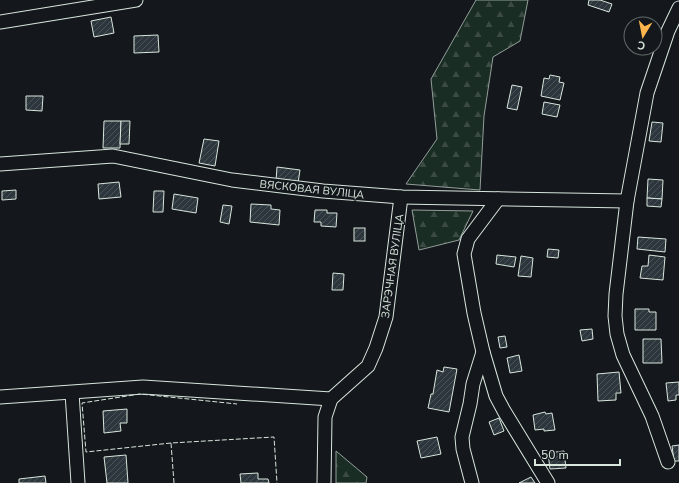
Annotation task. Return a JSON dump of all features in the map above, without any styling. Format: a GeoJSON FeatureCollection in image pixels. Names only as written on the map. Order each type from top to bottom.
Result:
{"type":"FeatureCollection","features":[{"type":"Feature","properties":{"kind":"street"},"geometry":{"type":"LineString","coordinates":[[0,22],[136,0]]}},
{"type":"Feature","properties":{"kind":"street"},"geometry":{"type":"LineString","coordinates":[[668,462],[652,416],[623,355],[617,334],[615,316],[616,294],[628,201],[647,93],[668,31],[679,8]]}},
{"type":"Feature","properties":{"kind":"street","name":"ВЯСКОВАЯ ВУЛІЦА"},"geometry":{"type":"LineString","coordinates":[[0,164],[113,156],[232,180],[401,197],[628,201]]}},
{"type":"Feature","properties":{"kind":"street","name":"ЗАРЭЧНАЯ ВУЛІЦА"},"geometry":{"type":"LineString","coordinates":[[331,399],[368,366],[376,348],[386,317],[401,197]]}},
{"type":"Feature","properties":{"kind":"street"},"geometry":{"type":"LineString","coordinates":[[498,199],[468,239],[464,254],[474,313],[483,352],[496,396],[548,483]]}},
{"type":"Feature","properties":{"kind":"street"},"geometry":{"type":"LineString","coordinates":[[472,483],[463,448],[462,437],[473,384],[483,352]]}},
{"type":"Feature","properties":{"kind":"street"},"geometry":{"type":"LineString","coordinates":[[0,397],[143,387],[331,399],[325,417],[324,483]]}},
{"type":"Feature","properties":{"kind":"street"},"geometry":{"type":"LineString","coordinates":[[72,393],[78,483]]}},
{"type":"Feature","properties":{"kind":"green space"},"geometry":{"type":"Polygon","coordinates":[[[476,0],[528,0],[520,41],[493,57],[484,116],[480,190],[406,184],[437,139],[431,79],[476,0]]]}},
{"type":"Feature","properties":{"kind":"green space"},"geometry":{"type":"Polygon","coordinates":[[[412,210],[473,211],[459,240],[419,250],[412,210]]]}},
{"type":"Feature","properties":{"kind":"green space"},"geometry":{"type":"Polygon","coordinates":[[[336,451],[367,477],[366,483],[336,483],[336,451]]]}},
{"type":"Feature","properties":{"kind":"building"},"geometry":{"type":"Polygon","coordinates":[[[589,0],[600,0],[612,4],[609,12],[588,5],[589,0]]]}},
{"type":"Feature","properties":{"kind":"building"},"geometry":{"type":"Polygon","coordinates":[[[111,17],[114,33],[94,37],[91,21],[111,17]]]}},
{"type":"Feature","properties":{"kind":"building"},"geometry":{"type":"Polygon","coordinates":[[[158,35],[159,52],[134,53],[134,36],[158,35]]]}},
{"type":"Feature","properties":{"kind":"building"},"geometry":{"type":"Polygon","coordinates":[[[550,75],[560,77],[559,82],[564,83],[560,100],[541,96],[544,78],[549,79],[550,75]]]}},
{"type":"Feature","properties":{"kind":"building"},"geometry":{"type":"Polygon","coordinates":[[[512,85],[522,87],[517,110],[507,108],[512,85]]]}},
{"type":"Feature","properties":{"kind":"building"},"geometry":{"type":"Polygon","coordinates":[[[26,96],[43,96],[42,111],[26,110],[26,96]]]}},
{"type":"Feature","properties":{"kind":"building"},"geometry":{"type":"Polygon","coordinates":[[[544,102],[560,105],[557,117],[542,114],[544,102]]]}},
{"type":"Feature","properties":{"kind":"building"},"geometry":{"type":"Polygon","coordinates":[[[104,121],[121,121],[120,148],[103,148],[104,121]]]}},
{"type":"Feature","properties":{"kind":"building"},"geometry":{"type":"Polygon","coordinates":[[[121,121],[130,121],[129,144],[120,144],[121,121]]]}},
{"type":"Feature","properties":{"kind":"building"},"geometry":{"type":"Polygon","coordinates":[[[652,122],[663,123],[661,142],[649,141],[652,122]]]}},
{"type":"Feature","properties":{"kind":"building"},"geometry":{"type":"Polygon","coordinates":[[[204,139],[219,141],[215,166],[199,163],[204,139]]]}},
{"type":"Feature","properties":{"kind":"building"},"geometry":{"type":"Polygon","coordinates":[[[277,167],[300,170],[298,183],[276,181],[277,167]]]}},
{"type":"Feature","properties":{"kind":"building"},"geometry":{"type":"Polygon","coordinates":[[[648,179],[663,180],[662,199],[647,198],[648,179]]]}},
{"type":"Feature","properties":{"kind":"building"},"geometry":{"type":"Polygon","coordinates":[[[119,182],[121,197],[99,199],[98,184],[119,182]]]}},
{"type":"Feature","properties":{"kind":"building"},"geometry":{"type":"Polygon","coordinates":[[[16,190],[16,199],[2,200],[2,191],[16,190]]]}},
{"type":"Feature","properties":{"kind":"building"},"geometry":{"type":"Polygon","coordinates":[[[154,191],[164,191],[163,212],[153,212],[154,191]]]}},
{"type":"Feature","properties":{"kind":"building"},"geometry":{"type":"Polygon","coordinates":[[[174,194],[198,198],[196,213],[172,209],[174,194]]]}},
{"type":"Feature","properties":{"kind":"building"},"geometry":{"type":"Polygon","coordinates":[[[647,198],[662,199],[661,207],[647,206],[647,198]]]}},
{"type":"Feature","properties":{"kind":"building"},"geometry":{"type":"Polygon","coordinates":[[[251,204],[271,205],[271,209],[280,210],[279,225],[250,222],[251,204]]]}},
{"type":"Feature","properties":{"kind":"building"},"geometry":{"type":"Polygon","coordinates":[[[223,205],[232,206],[229,224],[220,222],[223,205]]]}},
{"type":"Feature","properties":{"kind":"building"},"geometry":{"type":"Polygon","coordinates":[[[315,210],[327,210],[327,213],[337,213],[336,227],[321,226],[321,222],[314,222],[315,210]]]}},
{"type":"Feature","properties":{"kind":"building"},"geometry":{"type":"Polygon","coordinates":[[[354,228],[365,228],[365,241],[354,241],[354,228]]]}},
{"type":"Feature","properties":{"kind":"building"},"geometry":{"type":"Polygon","coordinates":[[[638,237],[666,239],[665,252],[637,249],[638,237]]]}},
{"type":"Feature","properties":{"kind":"building"},"geometry":{"type":"Polygon","coordinates":[[[548,249],[559,250],[558,258],[547,257],[548,249]]]}},
{"type":"Feature","properties":{"kind":"building"},"geometry":{"type":"Polygon","coordinates":[[[497,255],[516,257],[514,267],[496,264],[497,255]]]}},
{"type":"Feature","properties":{"kind":"building"},"geometry":{"type":"Polygon","coordinates":[[[649,255],[665,257],[663,280],[640,278],[642,266],[648,266],[649,255]]]}},
{"type":"Feature","properties":{"kind":"building"},"geometry":{"type":"Polygon","coordinates":[[[521,256],[533,258],[531,277],[518,276],[521,256]]]}},
{"type":"Feature","properties":{"kind":"building"},"geometry":{"type":"Polygon","coordinates":[[[333,273],[344,274],[343,290],[332,290],[333,273]]]}},
{"type":"Feature","properties":{"kind":"building"},"geometry":{"type":"Polygon","coordinates":[[[635,309],[649,309],[649,312],[656,312],[656,330],[635,330],[635,309]]]}},
{"type":"Feature","properties":{"kind":"building"},"geometry":{"type":"Polygon","coordinates":[[[592,329],[593,339],[582,341],[580,330],[592,329]]]}},
{"type":"Feature","properties":{"kind":"building"},"geometry":{"type":"Polygon","coordinates":[[[505,336],[507,347],[500,348],[498,337],[505,336]]]}},
{"type":"Feature","properties":{"kind":"building"},"geometry":{"type":"Polygon","coordinates":[[[643,339],[661,339],[662,363],[643,363],[643,339]]]}},
{"type":"Feature","properties":{"kind":"building"},"geometry":{"type":"Polygon","coordinates":[[[519,355],[522,371],[510,373],[507,358],[519,355]]]}},
{"type":"Feature","properties":{"kind":"building"},"geometry":{"type":"Polygon","coordinates":[[[444,367],[457,369],[449,412],[428,408],[431,394],[433,394],[437,370],[443,372],[444,367]]]}},
{"type":"Feature","properties":{"kind":"building"},"geometry":{"type":"Polygon","coordinates":[[[619,372],[621,393],[616,393],[616,400],[598,401],[597,374],[619,372]]]}},
{"type":"Feature","properties":{"kind":"building"},"geometry":{"type":"Polygon","coordinates":[[[679,382],[679,395],[676,395],[676,400],[668,401],[666,383],[679,382]]]}},
{"type":"Feature","properties":{"kind":"building"},"geometry":{"type":"Polygon","coordinates":[[[127,409],[127,423],[120,423],[121,431],[104,433],[103,411],[127,409]]]}},
{"type":"Feature","properties":{"kind":"building"},"geometry":{"type":"Polygon","coordinates":[[[545,412],[546,414],[552,413],[555,430],[535,430],[533,415],[545,412]]]}},
{"type":"Feature","properties":{"kind":"building"},"geometry":{"type":"Polygon","coordinates":[[[499,418],[504,431],[494,435],[489,422],[499,418]]]}},
{"type":"Feature","properties":{"kind":"building"},"geometry":{"type":"Polygon","coordinates":[[[437,437],[441,454],[421,458],[417,441],[437,437]]]}},
{"type":"Feature","properties":{"kind":"building"},"geometry":{"type":"Polygon","coordinates":[[[679,445],[679,461],[674,461],[672,446],[679,445]]]}},
{"type":"Feature","properties":{"kind":"building"},"geometry":{"type":"Polygon","coordinates":[[[564,451],[566,468],[550,469],[548,453],[564,451]]]}},
{"type":"Feature","properties":{"kind":"building"},"geometry":{"type":"Polygon","coordinates":[[[126,455],[128,483],[107,483],[104,457],[126,455]]]}},
{"type":"Feature","properties":{"kind":"building"},"geometry":{"type":"Polygon","coordinates":[[[258,473],[258,479],[268,479],[269,483],[241,483],[240,474],[258,473]]]}},
{"type":"Feature","properties":{"kind":"building"},"geometry":{"type":"Polygon","coordinates":[[[45,476],[46,483],[19,483],[19,479],[45,476]]]}},
{"type":"Feature","properties":{"kind":"building"},"geometry":{"type":"Polygon","coordinates":[[[531,477],[535,483],[519,483],[531,477]]]}},
{"type":"Feature","properties":{"kind":"fence"},"geometry":{"type":"LineString","coordinates":[[171,443],[86,452],[82,403],[140,394],[237,404]]}},
{"type":"Feature","properties":{"kind":"fence"},"geometry":{"type":"LineString","coordinates":[[174,483],[171,443],[274,437],[277,483]]}}]}
